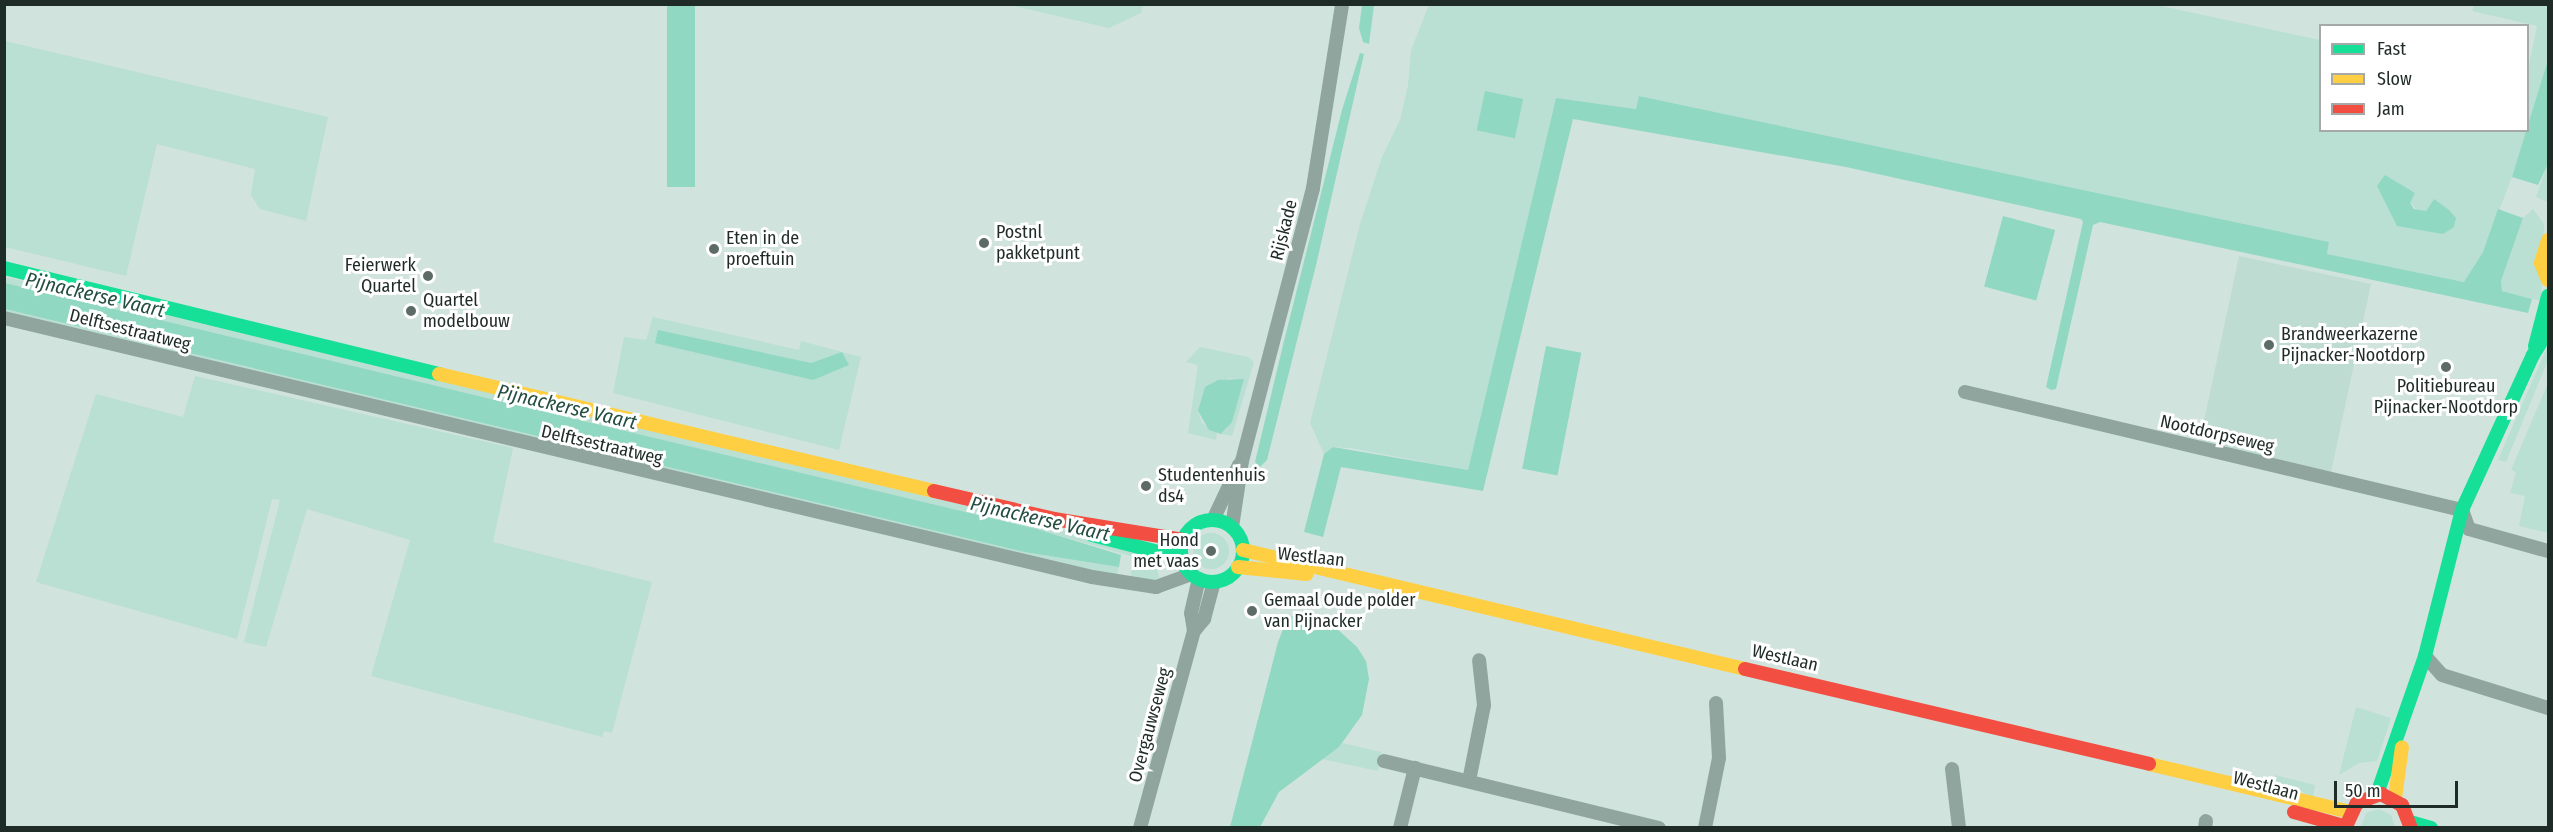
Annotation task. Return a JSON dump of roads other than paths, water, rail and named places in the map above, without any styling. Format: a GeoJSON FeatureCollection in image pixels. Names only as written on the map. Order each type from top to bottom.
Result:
{"type":"FeatureCollection","features":[{"type":"Feature","properties":{"kind":"main road"},"geometry":{"type":"LineString","coordinates":[[2548,240],[2541,262],[2548,280]]}},
{"type":"Feature","properties":{"kind":"main road","name":"Delftsestraatweg"},"geometry":{"type":"LineString","coordinates":[[4,268],[1054,519],[1085,533],[1182,558]]}},
{"type":"Feature","properties":{"kind":"main road"},"geometry":{"type":"LineString","coordinates":[[2533,355],[2548,296]]}},
{"type":"Feature","properties":{"kind":"main road"},"geometry":{"type":"LineString","coordinates":[[2377,794],[2404,723],[2425,656],[2462,510],[2533,355],[2548,331]]}},
{"type":"Feature","properties":{"kind":"main road"},"geometry":{"type":"LineString","coordinates":[[2444,586],[2469,529],[2502,424]]}},
{"type":"Feature","properties":{"kind":"main road","name":"Delftsestraatweg"},"geometry":{"type":"LineString","coordinates":[[1054,519],[1084,520],[1183,540]]}},
{"type":"Feature","properties":{"kind":"main road"},"geometry":{"type":"LineString","coordinates":[[1213,520],[1232,527],[1243,550],[1238,567],[1230,576],[1214,582],[1195,577],[1182,558],[1183,540],[1197,524],[1213,520]]}},
{"type":"Feature","properties":{"kind":"main road","name":"Westlaan"},"geometry":{"type":"LineString","coordinates":[[1243,550],[2089,747],[2179,772],[2350,812]]}},
{"type":"Feature","properties":{"kind":"main road","name":"Westlaan"},"geometry":{"type":"LineString","coordinates":[[1238,567],[1381,581]]}},
{"type":"Feature","properties":{"kind":"main road"},"geometry":{"type":"LineString","coordinates":[[2395,798],[2404,723]]}},
{"type":"Feature","properties":{"kind":"main road","name":"Westlaan"},"geometry":{"type":"LineString","coordinates":[[2179,772],[2223,793],[2347,827]]}},
{"type":"Feature","properties":{"kind":"main road"},"geometry":{"type":"LineString","coordinates":[[2347,827],[2350,812],[2361,800],[2377,794],[2395,798],[2405,808],[2410,825],[2431,828]]}},
{"type":"Feature","properties":{"kind":"street","name":"Rijskade"},"geometry":{"type":"LineString","coordinates":[[1232,527],[1242,461],[1313,188],[1342,4]]}},
{"type":"Feature","properties":{"kind":"street","name":"Delftsestraatweg"},"geometry":{"type":"LineString","coordinates":[[4,318],[1092,577],[1156,587],[1195,577]]}},
{"type":"Feature","properties":{"kind":"street","name":"Nootdorpseweg"},"geometry":{"type":"LineString","coordinates":[[1965,392],[2462,510]]}},
{"type":"Feature","properties":{"kind":"street","name":"Rijskade"},"geometry":{"type":"LineString","coordinates":[[1213,520],[1242,461]]}},
{"type":"Feature","properties":{"kind":"street"},"geometry":{"type":"LineString","coordinates":[[2462,510],[2469,529],[2548,550]]}},
{"type":"Feature","properties":{"kind":"street","name":"Overgauwseweg"},"geometry":{"type":"LineString","coordinates":[[1194,631],[1191,613],[1195,577]]}},
{"type":"Feature","properties":{"kind":"street","name":"Overgauwseweg"},"geometry":{"type":"LineString","coordinates":[[1140,828],[1194,631],[1204,619],[1214,582]]}},
{"type":"Feature","properties":{"kind":"street"},"geometry":{"type":"LineString","coordinates":[[2425,656],[2442,675],[2548,708]]}},
{"type":"Feature","properties":{"kind":"street"},"geometry":{"type":"LineString","coordinates":[[1469,782],[1484,705],[1479,660]]}},
{"type":"Feature","properties":{"kind":"street"},"geometry":{"type":"LineString","coordinates":[[1705,828],[1719,758],[1716,703]]}},
{"type":"Feature","properties":{"kind":"street"},"geometry":{"type":"LineString","coordinates":[[1383,761],[1634,825],[1659,828]]}},
{"type":"Feature","properties":{"kind":"street"},"geometry":{"type":"LineString","coordinates":[[1400,828],[1415,768]]}},
{"type":"Feature","properties":{"kind":"street"},"geometry":{"type":"LineString","coordinates":[[1952,769],[1959,828]]}},
{"type":"Feature","properties":{"kind":"place","name":"Postnl pakketpunt"},"geometry":{"type":"Point","coordinates":[984,243]}},
{"type":"Feature","properties":{"kind":"place","name":"Eten in de proeftuin"},"geometry":{"type":"Point","coordinates":[714,249]}},
{"type":"Feature","properties":{"kind":"place","name":"Feierwerk Quartel"},"geometry":{"type":"Point","coordinates":[428,276]}},
{"type":"Feature","properties":{"kind":"place","name":"Quartel modelbouw"},"geometry":{"type":"Point","coordinates":[411,311]}},
{"type":"Feature","properties":{"kind":"place","name":"Brandweerkazerne Pijnacker-Nootdorp"},"geometry":{"type":"Point","coordinates":[2269,345]}},
{"type":"Feature","properties":{"kind":"place","name":"Politiebureau Pijnacker-Nootdorp"},"geometry":{"type":"Point","coordinates":[2446,367]}},
{"type":"Feature","properties":{"kind":"place","name":"Studentenhuis ds4"},"geometry":{"type":"Point","coordinates":[1146,486]}},
{"type":"Feature","properties":{"kind":"place","name":"Hond met vaas"},"geometry":{"type":"Point","coordinates":[1211,551]}},
{"type":"Feature","properties":{"kind":"place","name":"Gemaal Oude polder van Pijnacker"},"geometry":{"type":"Point","coordinates":[1252,611]}},
{"type":"Feature","properties":{"kind":"water label","name":"Pijnackerse Vaart"},"geometry":{"type":"Point","coordinates":[95,295]}},
{"type":"Feature","properties":{"kind":"water label","name":"Pijnackerse Vaart"},"geometry":{"type":"Point","coordinates":[567,407]}},
{"type":"Feature","properties":{"kind":"water label","name":"Pijnackerse Vaart"},"geometry":{"type":"Point","coordinates":[1040,519]}}]}
